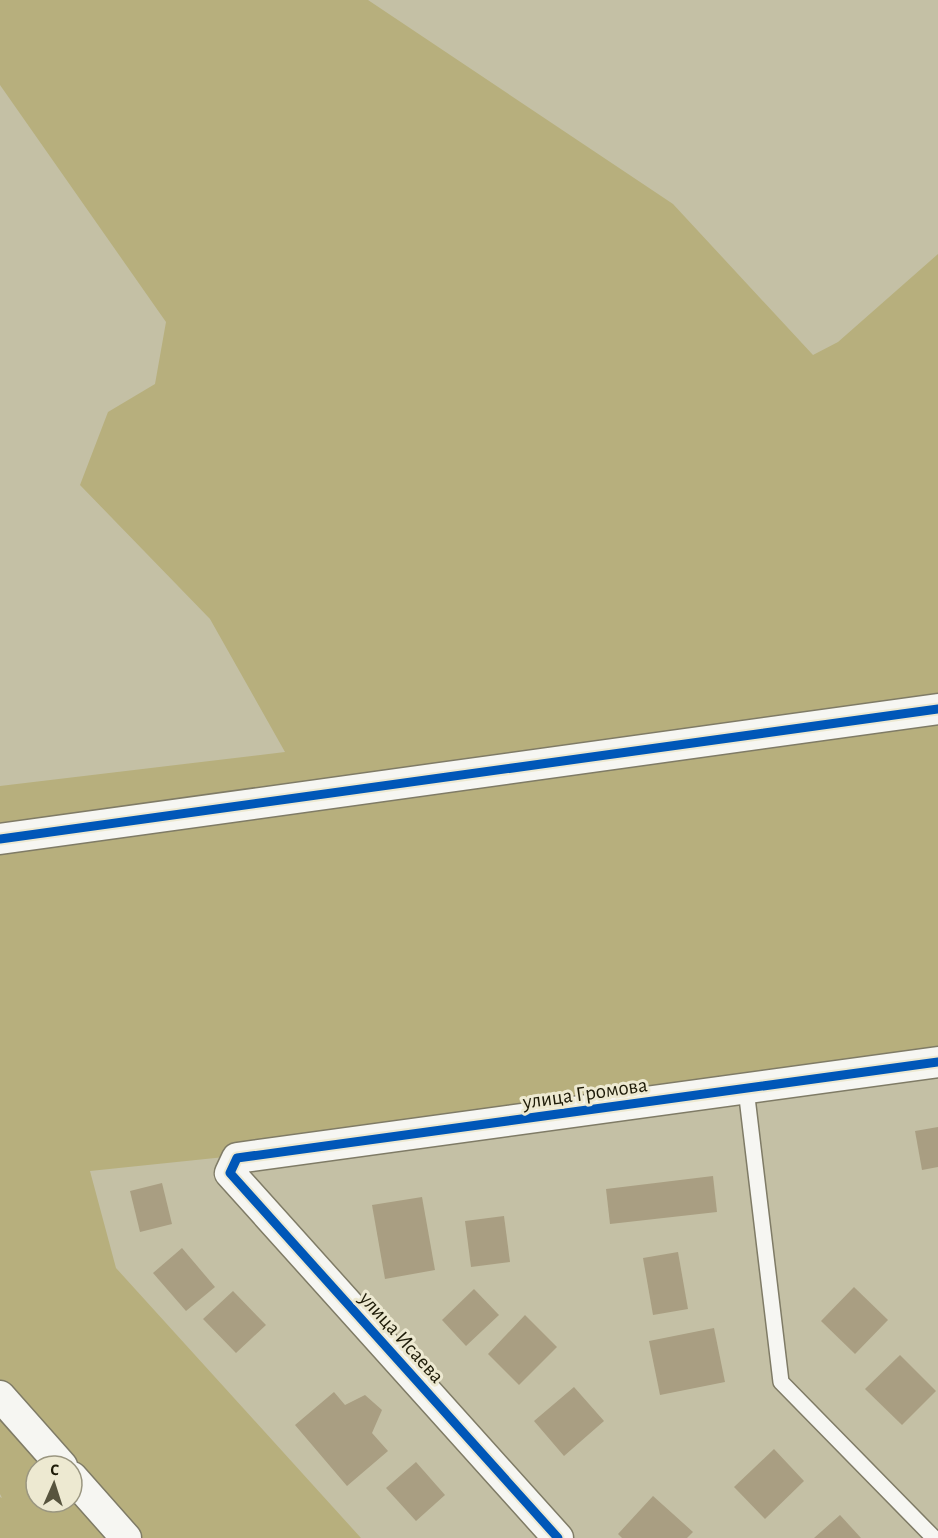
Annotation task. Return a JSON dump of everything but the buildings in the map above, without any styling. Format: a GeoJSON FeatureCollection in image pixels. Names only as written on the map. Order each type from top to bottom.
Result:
{"type":"FeatureCollection","features":[{"type":"Feature","properties":{"kind":"street"},"geometry":{"type":"LineString","coordinates":[[0,839],[938,709]]}},
{"type":"Feature","properties":{"kind":"street","name":"улица Громова"},"geometry":{"type":"LineString","coordinates":[[237,1158],[938,1062]]}},
{"type":"Feature","properties":{"kind":"street","name":"улица Исаева"},"geometry":{"type":"LineString","coordinates":[[237,1158],[230,1173],[558,1538]]}},
{"type":"Feature","properties":{"kind":"street"},"geometry":{"type":"LineString","coordinates":[[0,1396],[51,1454]]}},
{"type":"Feature","properties":{"kind":"street"},"geometry":{"type":"LineString","coordinates":[[84,1491],[126,1538]]}},
{"type":"Feature","properties":{"kind":"lane"},"geometry":{"type":"LineString","coordinates":[[746,1089],[781,1382],[933,1538]]}},
{"type":"Feature","properties":{"kind":"shaded area"},"geometry":{"type":"Polygon","coordinates":[[[0,0],[368,0],[673,204],[813,355],[838,342],[938,254],[938,1076],[776,1100],[90,1171],[116,1268],[361,1538],[132,1538],[84,1483],[84,1454],[58,1454],[0,1388],[0,786],[285,752],[210,619],[80,485],[108,412],[155,384],[166,322],[0,85],[0,0]]]}},
{"type":"Feature","properties":{"kind":"shaded area"},"geometry":{"type":"Polygon","coordinates":[[[0,1412],[39,1454],[24,1454],[24,1514],[84,1514],[84,1503],[117,1538],[0,1538],[0,1497],[2,1498],[0,1494],[0,1412]]]}},
{"type":"Feature","properties":{"kind":"cycle path"},"geometry":{"type":"LineString","coordinates":[[0,839],[938,709]]}},
{"type":"Feature","properties":{"kind":"cycle path"},"geometry":{"type":"LineString","coordinates":[[558,1538],[230,1173],[237,1158],[938,1062]]}}]}
